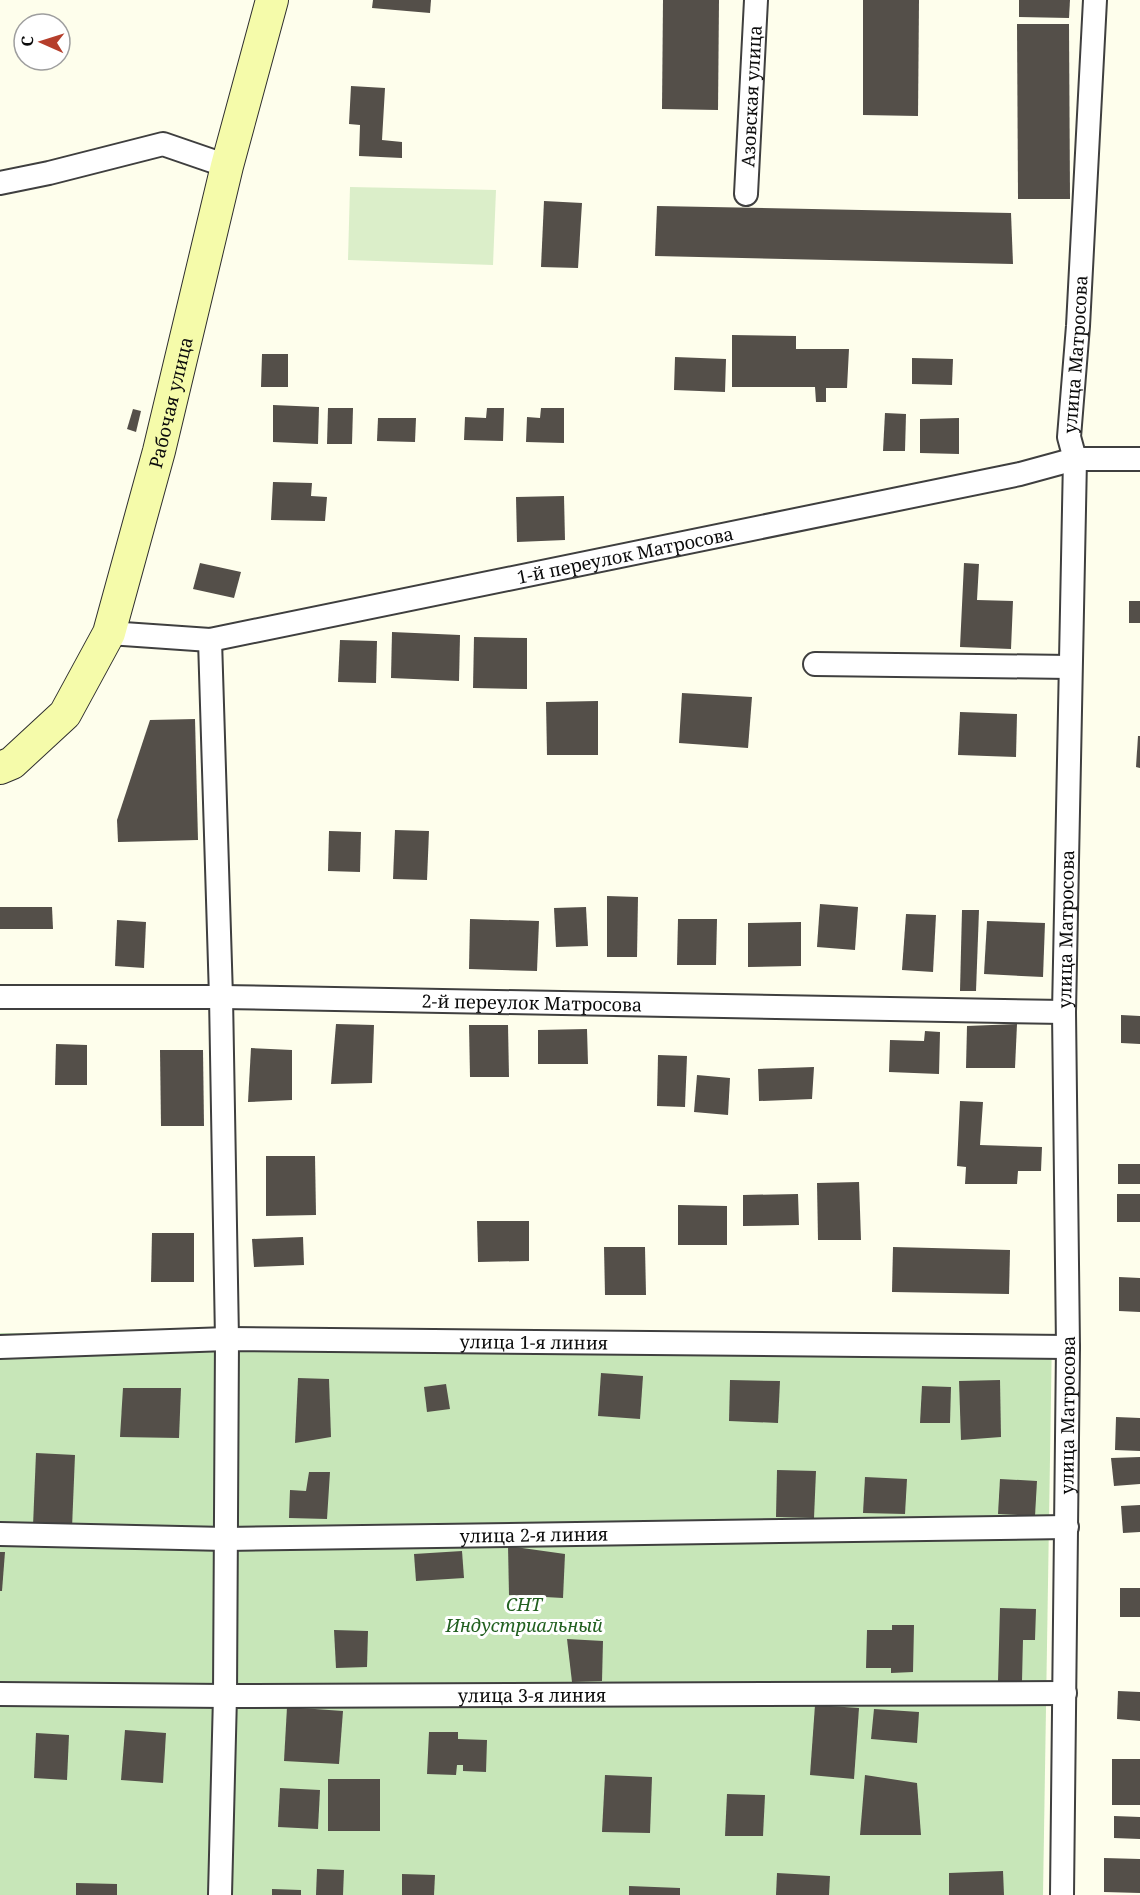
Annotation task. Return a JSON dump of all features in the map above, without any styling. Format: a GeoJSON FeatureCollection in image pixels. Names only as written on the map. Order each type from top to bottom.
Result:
{"type":"FeatureCollection","features":[{"type":"Feature","properties":{"kind":"main road","name":"Рабочая улица"},"geometry":{"type":"LineString","coordinates":[[0,768],[12,763],[65,714],[109,633],[159,451],[227,166],[272,0]]}},
{"type":"Feature","properties":{"kind":"street","name":"Азовская улица"},"geometry":{"type":"LineString","coordinates":[[746,194],[756,0]]}},
{"type":"Feature","properties":{"kind":"street","name":"улица Матросова"},"geometry":{"type":"LineString","coordinates":[[1062,1895],[1068,1347],[1065,1012],[1075,459],[1069,437],[1078,326],[1095,0]]}},
{"type":"Feature","properties":{"kind":"street"},"geometry":{"type":"LineString","coordinates":[[0,183],[163,144],[227,166]]}},
{"type":"Feature","properties":{"kind":"street","name":"1-й переулок Матросова"},"geometry":{"type":"LineString","coordinates":[[109,633],[210,640],[1020,474],[1075,459],[1140,459]]}},
{"type":"Feature","properties":{"kind":"street"},"geometry":{"type":"LineString","coordinates":[[210,640],[221,998],[227,1339],[225,1696],[220,1895]]}},
{"type":"Feature","properties":{"kind":"street"},"geometry":{"type":"LineString","coordinates":[[815,664],[1070,667]]}},
{"type":"Feature","properties":{"kind":"street","name":"2-й переулок Матросова"},"geometry":{"type":"LineString","coordinates":[[0,997],[221,998],[1065,1012]]}},
{"type":"Feature","properties":{"kind":"street","name":"улица 1-я линия"},"geometry":{"type":"LineString","coordinates":[[0,1347],[227,1339],[1068,1347]]}},
{"type":"Feature","properties":{"kind":"street","name":"улица 2-я линия"},"geometry":{"type":"LineString","coordinates":[[0,1534],[226,1539],[1066,1527]]}},
{"type":"Feature","properties":{"kind":"street","name":"улица 3-я линия"},"geometry":{"type":"LineString","coordinates":[[0,1694],[225,1696],[1065,1693]]}},
{"type":"Feature","properties":{"kind":"green space"},"geometry":{"type":"Polygon","coordinates":[[[350,187],[496,190],[493,265],[348,260],[350,187]]]}},
{"type":"Feature","properties":{"kind":"green space","name":"СНТ Индустриальный"},"geometry":{"type":"Polygon","coordinates":[[[0,1333],[1052,1334],[1043,1895],[0,1895],[0,1333]]]}},
{"type":"Feature","properties":{"kind":"building"},"geometry":{"type":"Polygon","coordinates":[[[373,0],[431,0],[430,13],[372,8],[373,0]]]}},
{"type":"Feature","properties":{"kind":"building"},"geometry":{"type":"Polygon","coordinates":[[[663,0],[719,0],[718,110],[662,109],[663,0]]]}},
{"type":"Feature","properties":{"kind":"building"},"geometry":{"type":"Polygon","coordinates":[[[863,0],[919,0],[918,116],[863,115],[863,0]]]}},
{"type":"Feature","properties":{"kind":"building"},"geometry":{"type":"Polygon","coordinates":[[[1019,0],[1070,0],[1069,18],[1019,17],[1019,0]]]}},
{"type":"Feature","properties":{"kind":"building"},"geometry":{"type":"Polygon","coordinates":[[[1017,24],[1069,24],[1070,199],[1018,199],[1017,24]]]}},
{"type":"Feature","properties":{"kind":"building"},"geometry":{"type":"Polygon","coordinates":[[[351,86],[385,88],[382,140],[402,142],[402,158],[359,156],[360,125],[349,124],[351,86]]]}},
{"type":"Feature","properties":{"kind":"building"},"geometry":{"type":"Polygon","coordinates":[[[544,201],[582,203],[578,268],[541,267],[544,201]]]}},
{"type":"Feature","properties":{"kind":"building"},"geometry":{"type":"Polygon","coordinates":[[[657,206],[1011,213],[1013,264],[655,256],[657,206]]]}},
{"type":"Feature","properties":{"kind":"building"},"geometry":{"type":"Polygon","coordinates":[[[732,335],[796,336],[796,349],[849,349],[847,388],[826,388],[826,402],[816,402],[815,387],[732,387],[732,335]]]}},
{"type":"Feature","properties":{"kind":"building"},"geometry":{"type":"Polygon","coordinates":[[[262,354],[288,354],[288,387],[261,387],[262,354]]]}},
{"type":"Feature","properties":{"kind":"building"},"geometry":{"type":"Polygon","coordinates":[[[675,357],[726,359],[725,392],[674,390],[675,357]]]}},
{"type":"Feature","properties":{"kind":"building"},"geometry":{"type":"Polygon","coordinates":[[[912,358],[953,359],[952,385],[912,384],[912,358]]]}},
{"type":"Feature","properties":{"kind":"building"},"geometry":{"type":"Polygon","coordinates":[[[273,405],[319,407],[318,444],[273,442],[273,405]]]}},
{"type":"Feature","properties":{"kind":"building"},"geometry":{"type":"Polygon","coordinates":[[[328,408],[353,408],[352,444],[327,444],[328,408]]]}},
{"type":"Feature","properties":{"kind":"building"},"geometry":{"type":"Polygon","coordinates":[[[487,408],[504,408],[503,441],[464,440],[465,417],[486,418],[487,408]]]}},
{"type":"Feature","properties":{"kind":"building"},"geometry":{"type":"Polygon","coordinates":[[[541,408],[564,408],[564,443],[526,442],[527,417],[540,418],[541,408]]]}},
{"type":"Feature","properties":{"kind":"building"},"geometry":{"type":"Polygon","coordinates":[[[133,409],[141,411],[136,432],[127,429],[133,409]]]}},
{"type":"Feature","properties":{"kind":"building"},"geometry":{"type":"Polygon","coordinates":[[[885,413],[906,414],[905,451],[883,451],[885,413]]]}},
{"type":"Feature","properties":{"kind":"building"},"geometry":{"type":"Polygon","coordinates":[[[378,418],[416,418],[415,442],[377,441],[378,418]]]}},
{"type":"Feature","properties":{"kind":"building"},"geometry":{"type":"Polygon","coordinates":[[[959,418],[959,454],[920,453],[920,419],[959,418]]]}},
{"type":"Feature","properties":{"kind":"building"},"geometry":{"type":"Polygon","coordinates":[[[273,482],[312,483],[311,496],[327,497],[325,521],[271,520],[273,482]]]}},
{"type":"Feature","properties":{"kind":"building"},"geometry":{"type":"Polygon","coordinates":[[[564,496],[565,540],[517,542],[516,497],[564,496]]]}},
{"type":"Feature","properties":{"kind":"building"},"geometry":{"type":"Polygon","coordinates":[[[200,563],[241,572],[234,598],[193,589],[200,563]]]}},
{"type":"Feature","properties":{"kind":"building"},"geometry":{"type":"Polygon","coordinates":[[[964,563],[979,564],[977,600],[1013,601],[1011,649],[960,647],[964,563]]]}},
{"type":"Feature","properties":{"kind":"building"},"geometry":{"type":"Polygon","coordinates":[[[1129,601],[1140,601],[1140,623],[1129,623],[1129,601]]]}},
{"type":"Feature","properties":{"kind":"building"},"geometry":{"type":"Polygon","coordinates":[[[392,632],[460,635],[459,681],[391,678],[392,632]]]}},
{"type":"Feature","properties":{"kind":"building"},"geometry":{"type":"Polygon","coordinates":[[[474,637],[527,638],[527,689],[473,688],[474,637]]]}},
{"type":"Feature","properties":{"kind":"building"},"geometry":{"type":"Polygon","coordinates":[[[340,640],[377,641],[376,683],[338,682],[340,640]]]}},
{"type":"Feature","properties":{"kind":"building"},"geometry":{"type":"Polygon","coordinates":[[[682,693],[752,697],[748,748],[679,743],[682,693]]]}},
{"type":"Feature","properties":{"kind":"building"},"geometry":{"type":"Polygon","coordinates":[[[598,701],[598,755],[547,755],[546,702],[598,701]]]}},
{"type":"Feature","properties":{"kind":"building"},"geometry":{"type":"Polygon","coordinates":[[[960,712],[1017,714],[1016,757],[958,755],[960,712]]]}},
{"type":"Feature","properties":{"kind":"building"},"geometry":{"type":"Polygon","coordinates":[[[195,719],[198,840],[118,842],[117,820],[150,720],[195,719]]]}},
{"type":"Feature","properties":{"kind":"building"},"geometry":{"type":"Polygon","coordinates":[[[1138,736],[1140,736],[1140,768],[1136,767],[1138,736]]]}},
{"type":"Feature","properties":{"kind":"building"},"geometry":{"type":"Polygon","coordinates":[[[395,830],[429,831],[427,880],[393,879],[395,830]]]}},
{"type":"Feature","properties":{"kind":"building"},"geometry":{"type":"Polygon","coordinates":[[[329,831],[361,832],[360,872],[328,871],[329,831]]]}},
{"type":"Feature","properties":{"kind":"building"},"geometry":{"type":"Polygon","coordinates":[[[607,896],[638,897],[637,957],[607,957],[607,896]]]}},
{"type":"Feature","properties":{"kind":"building"},"geometry":{"type":"Polygon","coordinates":[[[820,904],[858,907],[855,950],[817,947],[820,904]]]}},
{"type":"Feature","properties":{"kind":"building"},"geometry":{"type":"Polygon","coordinates":[[[0,907],[52,907],[53,929],[0,929],[0,907]]]}},
{"type":"Feature","properties":{"kind":"building"},"geometry":{"type":"Polygon","coordinates":[[[586,907],[588,946],[556,947],[554,908],[586,907]]]}},
{"type":"Feature","properties":{"kind":"building"},"geometry":{"type":"Polygon","coordinates":[[[962,910],[979,910],[976,991],[960,991],[962,910]]]}},
{"type":"Feature","properties":{"kind":"building"},"geometry":{"type":"Polygon","coordinates":[[[906,914],[936,915],[933,972],[902,970],[906,914]]]}},
{"type":"Feature","properties":{"kind":"building"},"geometry":{"type":"Polygon","coordinates":[[[470,919],[539,921],[537,971],[469,969],[470,919]]]}},
{"type":"Feature","properties":{"kind":"building"},"geometry":{"type":"Polygon","coordinates":[[[678,919],[717,919],[716,965],[677,965],[678,919]]]}},
{"type":"Feature","properties":{"kind":"building"},"geometry":{"type":"Polygon","coordinates":[[[117,920],[146,922],[144,968],[115,966],[117,920]]]}},
{"type":"Feature","properties":{"kind":"building"},"geometry":{"type":"Polygon","coordinates":[[[987,921],[1045,923],[1043,977],[984,974],[987,921]]]}},
{"type":"Feature","properties":{"kind":"building"},"geometry":{"type":"Polygon","coordinates":[[[801,922],[801,966],[748,967],[748,923],[801,922]]]}},
{"type":"Feature","properties":{"kind":"building"},"geometry":{"type":"Polygon","coordinates":[[[1121,1015],[1140,1016],[1140,1044],[1121,1043],[1121,1015]]]}},
{"type":"Feature","properties":{"kind":"building"},"geometry":{"type":"Polygon","coordinates":[[[336,1024],[374,1025],[372,1083],[331,1084],[336,1024]]]}},
{"type":"Feature","properties":{"kind":"building"},"geometry":{"type":"Polygon","coordinates":[[[1017,1024],[1015,1068],[966,1068],[967,1026],[1017,1024]]]}},
{"type":"Feature","properties":{"kind":"building"},"geometry":{"type":"Polygon","coordinates":[[[469,1025],[508,1025],[509,1077],[470,1077],[469,1025]]]}},
{"type":"Feature","properties":{"kind":"building"},"geometry":{"type":"Polygon","coordinates":[[[587,1029],[588,1064],[538,1064],[538,1030],[587,1029]]]}},
{"type":"Feature","properties":{"kind":"building"},"geometry":{"type":"Polygon","coordinates":[[[925,1031],[940,1032],[939,1074],[889,1072],[890,1040],[924,1041],[925,1031]]]}},
{"type":"Feature","properties":{"kind":"building"},"geometry":{"type":"Polygon","coordinates":[[[56,1044],[87,1045],[87,1085],[55,1085],[56,1044]]]}},
{"type":"Feature","properties":{"kind":"building"},"geometry":{"type":"Polygon","coordinates":[[[251,1048],[292,1050],[292,1100],[248,1102],[251,1048]]]}},
{"type":"Feature","properties":{"kind":"building"},"geometry":{"type":"Polygon","coordinates":[[[160,1050],[203,1050],[204,1126],[161,1126],[160,1050]]]}},
{"type":"Feature","properties":{"kind":"building"},"geometry":{"type":"Polygon","coordinates":[[[658,1055],[687,1056],[685,1107],[657,1106],[658,1055]]]}},
{"type":"Feature","properties":{"kind":"building"},"geometry":{"type":"Polygon","coordinates":[[[814,1067],[812,1099],[759,1101],[758,1069],[814,1067]]]}},
{"type":"Feature","properties":{"kind":"building"},"geometry":{"type":"Polygon","coordinates":[[[697,1075],[730,1078],[728,1115],[694,1112],[697,1075]]]}},
{"type":"Feature","properties":{"kind":"building"},"geometry":{"type":"Polygon","coordinates":[[[960,1101],[983,1102],[980,1145],[1042,1147],[1041,1171],[1018,1171],[1017,1184],[965,1184],[966,1167],[957,1166],[960,1101]]]}},
{"type":"Feature","properties":{"kind":"building"},"geometry":{"type":"Polygon","coordinates":[[[266,1156],[315,1156],[316,1215],[266,1216],[266,1156]]]}},
{"type":"Feature","properties":{"kind":"building"},"geometry":{"type":"Polygon","coordinates":[[[1118,1164],[1140,1164],[1140,1184],[1118,1184],[1118,1164]]]}},
{"type":"Feature","properties":{"kind":"building"},"geometry":{"type":"Polygon","coordinates":[[[859,1182],[861,1240],[818,1240],[817,1183],[859,1182]]]}},
{"type":"Feature","properties":{"kind":"building"},"geometry":{"type":"Polygon","coordinates":[[[798,1194],[799,1225],[743,1226],[743,1195],[798,1194]]]}},
{"type":"Feature","properties":{"kind":"building"},"geometry":{"type":"Polygon","coordinates":[[[1117,1194],[1140,1194],[1140,1222],[1117,1222],[1117,1194]]]}},
{"type":"Feature","properties":{"kind":"building"},"geometry":{"type":"Polygon","coordinates":[[[678,1205],[727,1206],[727,1245],[678,1245],[678,1205]]]}},
{"type":"Feature","properties":{"kind":"building"},"geometry":{"type":"Polygon","coordinates":[[[477,1221],[529,1221],[529,1261],[478,1262],[477,1221]]]}},
{"type":"Feature","properties":{"kind":"building"},"geometry":{"type":"Polygon","coordinates":[[[152,1233],[194,1233],[194,1282],[151,1282],[152,1233]]]}},
{"type":"Feature","properties":{"kind":"building"},"geometry":{"type":"Polygon","coordinates":[[[303,1237],[304,1265],[254,1267],[252,1239],[303,1237]]]}},
{"type":"Feature","properties":{"kind":"building"},"geometry":{"type":"Polygon","coordinates":[[[604,1247],[645,1247],[646,1295],[605,1295],[604,1247]]]}},
{"type":"Feature","properties":{"kind":"building"},"geometry":{"type":"Polygon","coordinates":[[[893,1247],[1010,1250],[1009,1294],[892,1292],[893,1247]]]}},
{"type":"Feature","properties":{"kind":"building"},"geometry":{"type":"Polygon","coordinates":[[[1119,1277],[1140,1278],[1140,1312],[1119,1311],[1119,1277]]]}},
{"type":"Feature","properties":{"kind":"building"},"geometry":{"type":"Polygon","coordinates":[[[601,1373],[643,1376],[640,1419],[598,1416],[601,1373]]]}},
{"type":"Feature","properties":{"kind":"building"},"geometry":{"type":"Polygon","coordinates":[[[298,1378],[329,1379],[331,1437],[295,1443],[298,1378]]]}},
{"type":"Feature","properties":{"kind":"building"},"geometry":{"type":"Polygon","coordinates":[[[730,1380],[780,1381],[778,1423],[729,1421],[730,1380]]]}},
{"type":"Feature","properties":{"kind":"building"},"geometry":{"type":"Polygon","coordinates":[[[1000,1380],[1001,1437],[961,1440],[959,1381],[1000,1380]]]}},
{"type":"Feature","properties":{"kind":"building"},"geometry":{"type":"Polygon","coordinates":[[[446,1384],[450,1409],[427,1412],[424,1387],[446,1384]]]}},
{"type":"Feature","properties":{"kind":"building"},"geometry":{"type":"Polygon","coordinates":[[[922,1386],[951,1387],[950,1423],[920,1423],[922,1386]]]}},
{"type":"Feature","properties":{"kind":"building"},"geometry":{"type":"Polygon","coordinates":[[[123,1388],[181,1388],[179,1438],[120,1437],[123,1388]]]}},
{"type":"Feature","properties":{"kind":"building"},"geometry":{"type":"Polygon","coordinates":[[[1116,1417],[1140,1418],[1140,1451],[1115,1450],[1116,1417]]]}},
{"type":"Feature","properties":{"kind":"building"},"geometry":{"type":"Polygon","coordinates":[[[36,1453],[75,1455],[72,1528],[33,1526],[36,1453]]]}},
{"type":"Feature","properties":{"kind":"building"},"geometry":{"type":"Polygon","coordinates":[[[1140,1457],[1140,1484],[1114,1486],[1111,1458],[1140,1457]]]}},
{"type":"Feature","properties":{"kind":"building"},"geometry":{"type":"Polygon","coordinates":[[[777,1470],[816,1471],[814,1518],[776,1517],[777,1470]]]}},
{"type":"Feature","properties":{"kind":"building"},"geometry":{"type":"Polygon","coordinates":[[[309,1472],[330,1472],[327,1519],[289,1518],[290,1490],[306,1491],[309,1472]]]}},
{"type":"Feature","properties":{"kind":"building"},"geometry":{"type":"Polygon","coordinates":[[[865,1477],[907,1479],[905,1514],[863,1513],[865,1477]]]}},
{"type":"Feature","properties":{"kind":"building"},"geometry":{"type":"Polygon","coordinates":[[[1000,1479],[1037,1481],[1035,1516],[998,1514],[1000,1479]]]}},
{"type":"Feature","properties":{"kind":"building"},"geometry":{"type":"Polygon","coordinates":[[[1140,1505],[1140,1532],[1123,1533],[1121,1506],[1140,1505]]]}},
{"type":"Feature","properties":{"kind":"building"},"geometry":{"type":"Polygon","coordinates":[[[508,1546],[565,1554],[563,1598],[509,1595],[508,1546]]]}},
{"type":"Feature","properties":{"kind":"building"},"geometry":{"type":"Polygon","coordinates":[[[462,1551],[464,1578],[416,1581],[414,1554],[462,1551]]]}},
{"type":"Feature","properties":{"kind":"building"},"geometry":{"type":"Polygon","coordinates":[[[0,1552],[5,1552],[2,1591],[0,1591],[0,1552]]]}},
{"type":"Feature","properties":{"kind":"building"},"geometry":{"type":"Polygon","coordinates":[[[1120,1588],[1140,1588],[1140,1617],[1120,1617],[1120,1588]]]}},
{"type":"Feature","properties":{"kind":"building"},"geometry":{"type":"Polygon","coordinates":[[[1000,1608],[1036,1609],[1035,1640],[1023,1640],[1022,1681],[998,1681],[1000,1608]]]}},
{"type":"Feature","properties":{"kind":"building"},"geometry":{"type":"Polygon","coordinates":[[[892,1625],[914,1625],[913,1672],[891,1673],[891,1668],[866,1668],[867,1630],[892,1630],[892,1625]]]}},
{"type":"Feature","properties":{"kind":"building"},"geometry":{"type":"Polygon","coordinates":[[[334,1630],[368,1631],[367,1667],[336,1668],[334,1630]]]}},
{"type":"Feature","properties":{"kind":"building"},"geometry":{"type":"Polygon","coordinates":[[[567,1639],[603,1641],[602,1681],[572,1682],[567,1639]]]}},
{"type":"Feature","properties":{"kind":"building"},"geometry":{"type":"Polygon","coordinates":[[[1118,1691],[1140,1692],[1140,1721],[1117,1719],[1118,1691]]]}},
{"type":"Feature","properties":{"kind":"building"},"geometry":{"type":"Polygon","coordinates":[[[815,1705],[859,1708],[854,1779],[810,1775],[815,1705]]]}},
{"type":"Feature","properties":{"kind":"building"},"geometry":{"type":"Polygon","coordinates":[[[287,1707],[343,1711],[339,1764],[284,1761],[287,1707]]]}},
{"type":"Feature","properties":{"kind":"building"},"geometry":{"type":"Polygon","coordinates":[[[874,1709],[919,1712],[917,1743],[871,1739],[874,1709]]]}},
{"type":"Feature","properties":{"kind":"building"},"geometry":{"type":"Polygon","coordinates":[[[125,1730],[166,1733],[163,1783],[121,1780],[125,1730]]]}},
{"type":"Feature","properties":{"kind":"building"},"geometry":{"type":"Polygon","coordinates":[[[429,1732],[458,1732],[458,1739],[487,1740],[486,1772],[463,1771],[463,1765],[457,1765],[456,1775],[427,1774],[429,1732]]]}},
{"type":"Feature","properties":{"kind":"building"},"geometry":{"type":"Polygon","coordinates":[[[36,1733],[69,1735],[67,1780],[34,1778],[36,1733]]]}},
{"type":"Feature","properties":{"kind":"building"},"geometry":{"type":"Polygon","coordinates":[[[1112,1759],[1140,1759],[1140,1805],[1112,1805],[1112,1759]]]}},
{"type":"Feature","properties":{"kind":"building"},"geometry":{"type":"Polygon","coordinates":[[[605,1775],[652,1777],[650,1833],[602,1832],[605,1775]]]}},
{"type":"Feature","properties":{"kind":"building"},"geometry":{"type":"Polygon","coordinates":[[[865,1775],[917,1783],[921,1835],[860,1835],[865,1775]]]}},
{"type":"Feature","properties":{"kind":"building"},"geometry":{"type":"Polygon","coordinates":[[[328,1779],[380,1779],[380,1831],[328,1831],[328,1779]]]}},
{"type":"Feature","properties":{"kind":"building"},"geometry":{"type":"Polygon","coordinates":[[[280,1788],[320,1790],[318,1829],[278,1827],[280,1788]]]}},
{"type":"Feature","properties":{"kind":"building"},"geometry":{"type":"Polygon","coordinates":[[[727,1794],[765,1795],[763,1836],[725,1836],[727,1794]]]}},
{"type":"Feature","properties":{"kind":"building"},"geometry":{"type":"Polygon","coordinates":[[[1114,1816],[1140,1817],[1140,1839],[1114,1838],[1114,1816]]]}},
{"type":"Feature","properties":{"kind":"building"},"geometry":{"type":"Polygon","coordinates":[[[1104,1858],[1140,1859],[1140,1893],[1104,1892],[1104,1858]]]}},
{"type":"Feature","properties":{"kind":"building"},"geometry":{"type":"Polygon","coordinates":[[[317,1869],[344,1870],[343,1895],[316,1895],[317,1869]]]}},
{"type":"Feature","properties":{"kind":"building"},"geometry":{"type":"Polygon","coordinates":[[[1003,1871],[1004,1895],[949,1895],[949,1873],[1003,1871]]]}},
{"type":"Feature","properties":{"kind":"building"},"geometry":{"type":"Polygon","coordinates":[[[777,1873],[830,1876],[829,1895],[776,1895],[777,1873]]]}},
{"type":"Feature","properties":{"kind":"building"},"geometry":{"type":"Polygon","coordinates":[[[402,1874],[435,1875],[434,1895],[402,1895],[402,1874]]]}},
{"type":"Feature","properties":{"kind":"building"},"geometry":{"type":"Polygon","coordinates":[[[76,1883],[117,1884],[117,1895],[76,1895],[76,1883]]]}},
{"type":"Feature","properties":{"kind":"building"},"geometry":{"type":"Polygon","coordinates":[[[629,1886],[680,1888],[680,1895],[629,1895],[629,1886]]]}},
{"type":"Feature","properties":{"kind":"building"},"geometry":{"type":"Polygon","coordinates":[[[272,1889],[301,1890],[301,1895],[272,1895],[272,1889]]]}}]}
